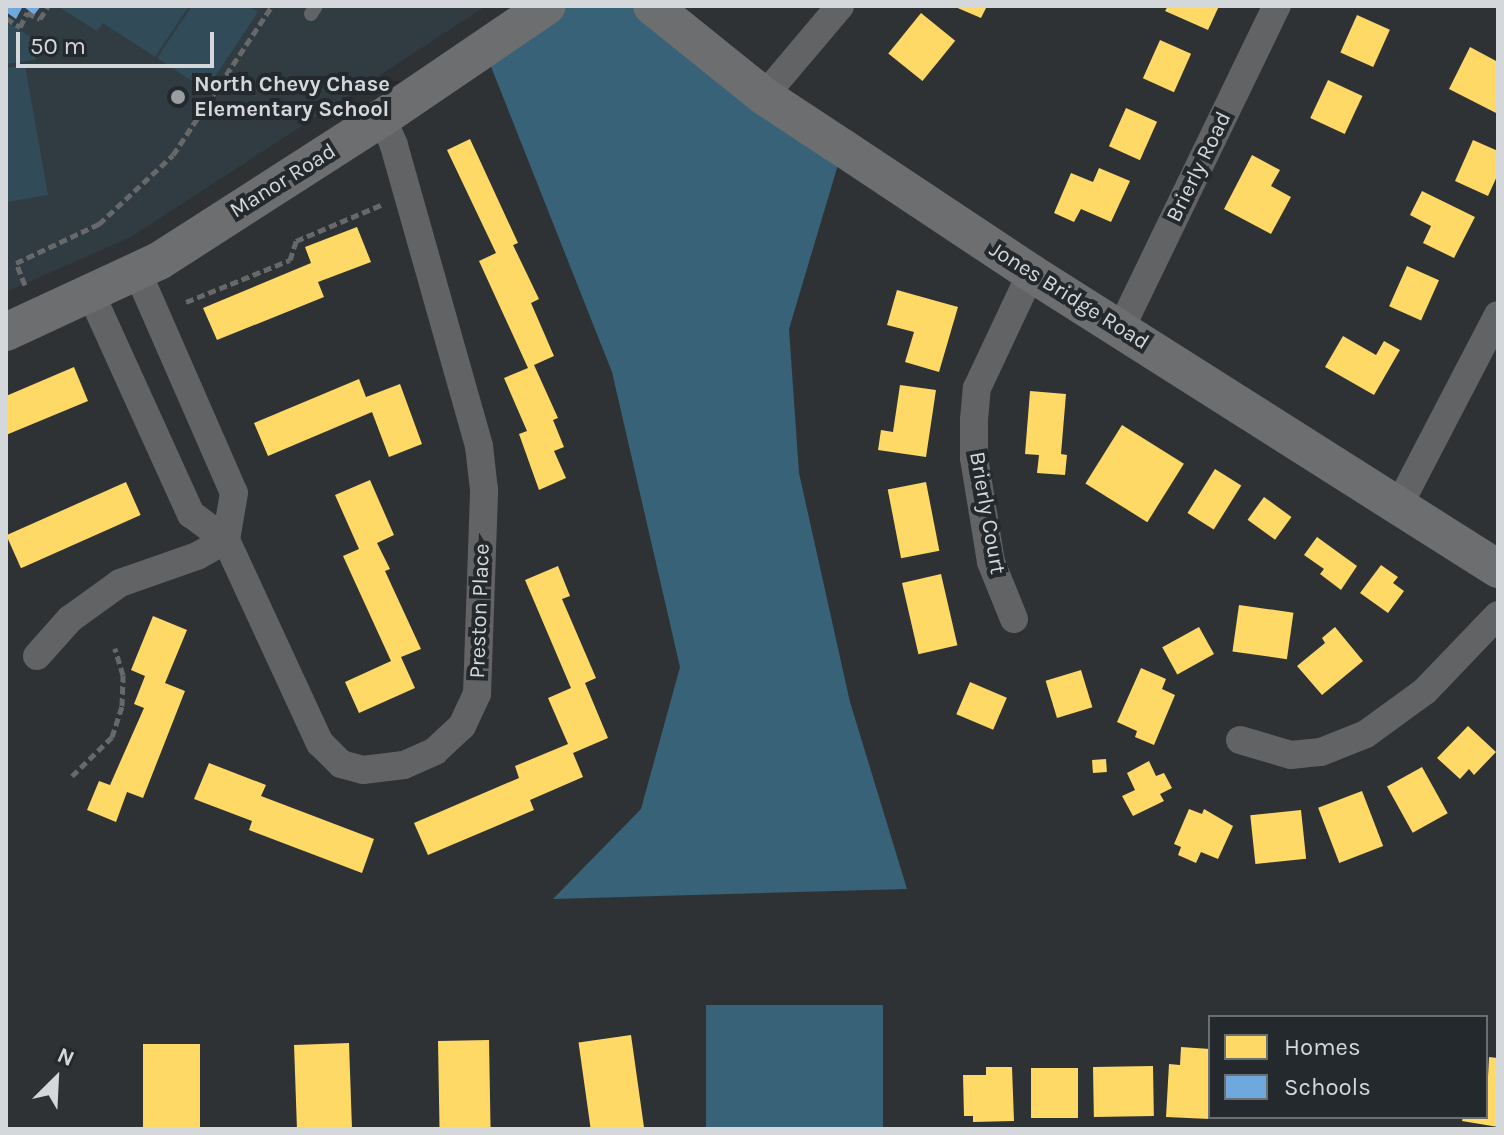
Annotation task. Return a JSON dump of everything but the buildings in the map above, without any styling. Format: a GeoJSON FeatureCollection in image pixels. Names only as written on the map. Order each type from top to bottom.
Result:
{"type":"FeatureCollection","features":[{"type":"Feature","properties":{"kind":"main road","name":"Manor Road"},"geometry":{"type":"LineString","coordinates":[[6,332],[137,271],[382,118],[547,6]]}},
{"type":"Feature","properties":{"kind":"main road","name":"Jones Bridge Road"},"geometry":{"type":"LineString","coordinates":[[652,6],[764,96],[1031,273],[1498,569]]}},
{"type":"Feature","properties":{"kind":"street"},"geometry":{"type":"LineString","coordinates":[[764,96],[840,6]]}},
{"type":"Feature","properties":{"kind":"street","name":"Brierly Road"},"geometry":{"type":"LineString","coordinates":[[1121,328],[1277,6]]}},
{"type":"Feature","properties":{"kind":"street","name":"Preston Place"},"geometry":{"type":"LineString","coordinates":[[91,294],[191,514],[226,540],[320,743],[341,764],[363,770],[404,765],[435,751],[462,726],[477,694],[484,490],[479,446],[394,145],[382,118]]}},
{"type":"Feature","properties":{"kind":"street"},"geometry":{"type":"LineString","coordinates":[[37,656],[70,619],[120,583],[197,556],[226,540],[234,493],[137,271]]}},
{"type":"Feature","properties":{"kind":"street","name":"Brierly Court"},"geometry":{"type":"LineString","coordinates":[[1014,619],[991,562],[974,458],[974,420],[977,388],[1031,273]]}},
{"type":"Feature","properties":{"kind":"street"},"geometry":{"type":"LineString","coordinates":[[1399,505],[1498,315]]}},
{"type":"Feature","properties":{"kind":"street"},"geometry":{"type":"LineString","coordinates":[[1240,740],[1291,755],[1321,752],[1366,734],[1425,691],[1498,615]]}},
{"type":"Feature","properties":{"kind":"path"},"geometry":{"type":"LineString","coordinates":[[6,18],[20,27],[27,13],[40,19],[48,6]]}},
{"type":"Feature","properties":{"kind":"path"},"geometry":{"type":"LineString","coordinates":[[25,285],[16,263],[99,224],[173,155],[272,6]]}},
{"type":"Feature","properties":{"kind":"path"},"geometry":{"type":"LineString","coordinates":[[186,302],[290,260],[296,241],[387,202]]}},
{"type":"Feature","properties":{"kind":"path"},"geometry":{"type":"LineString","coordinates":[[72,776],[112,737],[122,706],[123,675],[115,648]]}},
{"type":"Feature","properties":{"kind":"shaded area","name":"North Chevy Chase Elementary School"},"geometry":{"type":"Polygon","coordinates":[[[6,6],[486,6],[131,237],[6,292],[6,6]]]}},
{"type":"Feature","properties":{"kind":"shaded area"},"geometry":{"type":"Polygon","coordinates":[[[57,6],[189,6],[155,57],[103,23],[97,31],[57,6]]]}},
{"type":"Feature","properties":{"kind":"shaded area"},"geometry":{"type":"Polygon","coordinates":[[[192,6],[248,6],[258,12],[206,90],[157,58],[192,6]]]}},
{"type":"Feature","properties":{"kind":"shaded area"},"geometry":{"type":"Polygon","coordinates":[[[547,6],[652,6],[843,148],[789,329],[799,473],[850,702],[907,889],[553,899],[641,809],[680,667],[612,372],[484,49],[547,6]]]}},
{"type":"Feature","properties":{"kind":"shaded area"},"geometry":{"type":"Polygon","coordinates":[[[6,22],[34,39],[36,60],[6,64],[6,22]]]}},
{"type":"Feature","properties":{"kind":"shaded area"},"geometry":{"type":"Polygon","coordinates":[[[25,65],[48,195],[6,202],[6,68],[25,65]]]}},
{"type":"Feature","properties":{"kind":"shaded area"},"geometry":{"type":"Polygon","coordinates":[[[706,1005],[883,1005],[883,1129],[706,1129],[706,1005]]]}},
{"type":"Feature","properties":{"kind":"place","name":"North Chevy Chase Elementary School"},"geometry":{"type":"Point","coordinates":[178,97]}}]}
